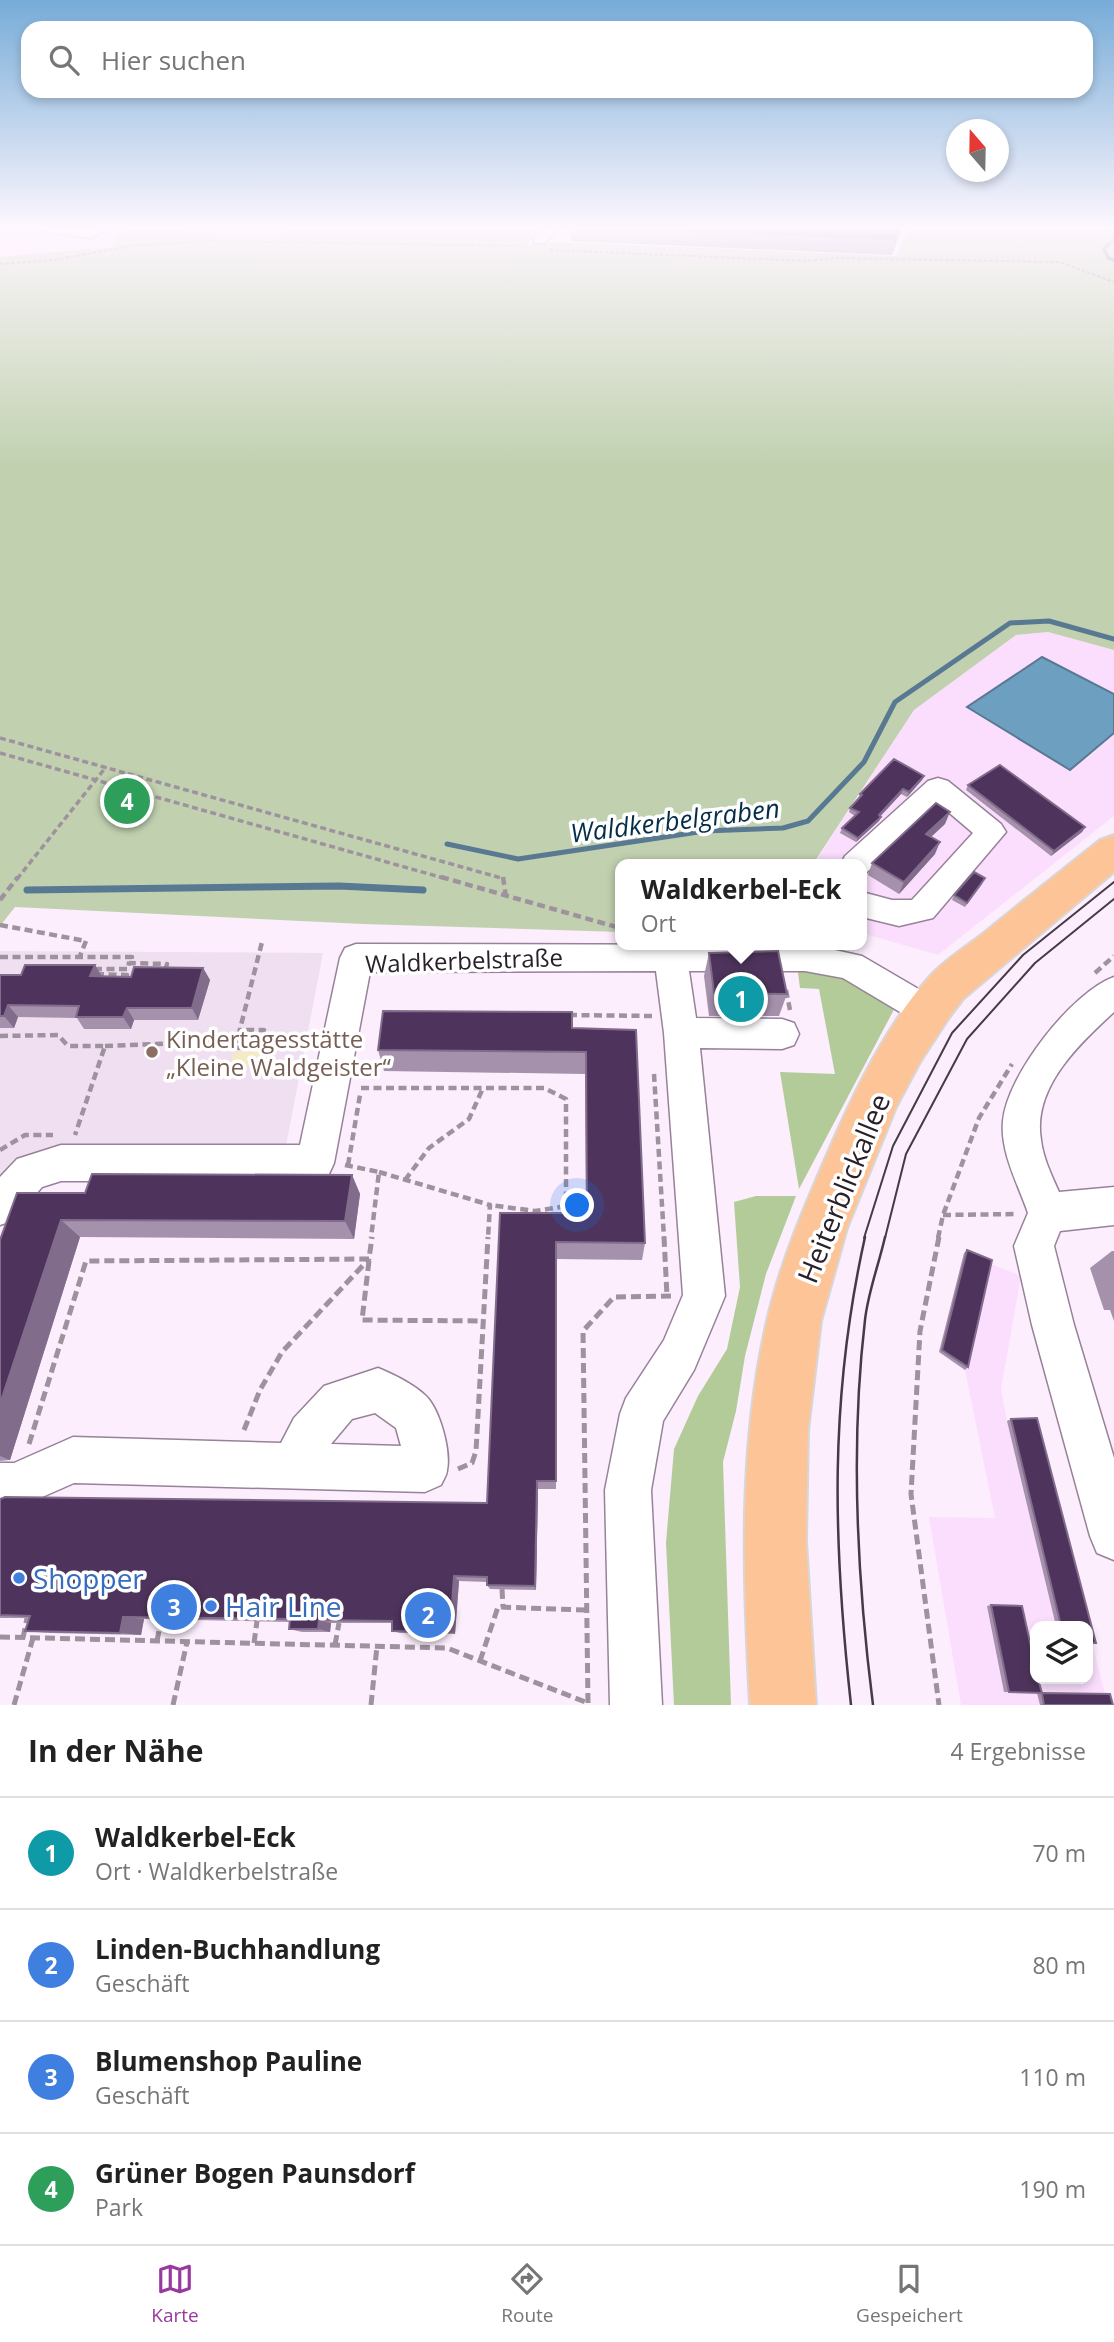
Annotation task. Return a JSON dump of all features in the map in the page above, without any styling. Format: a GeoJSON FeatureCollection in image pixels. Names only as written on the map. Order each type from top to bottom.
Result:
{"type":"FeatureCollection","features":[{"type":"Feature","properties":{"kind":"main road","name":"Heiterblickallee"},"geometry":{"type":"LineString","coordinates":[[783,1705],[778,1634],[776,1454],[786,1361],[807,1270],[833,1196],[871,1107],[927,1011],[948,986],[1114,850]]}},
{"type":"Feature","properties":{"kind":"street"},"geometry":{"type":"LineString","coordinates":[[861,859],[938,788],[991,832],[922,909],[908,915],[889,914],[867,906]]}},
{"type":"Feature","properties":{"kind":"street","name":"Waldkerbelstraße"},"geometry":{"type":"LineString","coordinates":[[315,1163],[356,958],[671,958],[797,953],[850,966],[927,1011]]}},
{"type":"Feature","properties":{"kind":"street"},"geometry":{"type":"LineString","coordinates":[[636,1705],[628,1490],[642,1414],[679,1355],[704,1296],[662,1020],[671,958]]}},
{"type":"Feature","properties":{"kind":"street"},"geometry":{"type":"LineString","coordinates":[[1100,986],[1035,1079],[1023,1107],[1022,1141],[1047,1213],[1034,1246],[1053,1325],[1114,1536]]}},
{"type":"Feature","properties":{"kind":"street"},"geometry":{"type":"LineString","coordinates":[[662,1020],[782,1034]]}},
{"type":"Feature","properties":{"kind":"street"},"geometry":{"type":"LineString","coordinates":[[0,1206],[30,1172],[61,1163],[315,1163]]}},
{"type":"Feature","properties":{"kind":"street"},"geometry":{"type":"LineString","coordinates":[[1047,1213],[1114,1206]]}},
{"type":"Feature","properties":{"kind":"street"},"geometry":{"type":"LineString","coordinates":[[8,1486],[73,1460],[425,1469],[422,1435],[414,1412],[377,1390],[339,1401],[310,1434],[293,1465]]}},
{"type":"Feature","properties":{"kind":"path"},"geometry":{"type":"LineString","coordinates":[[0,738],[505,878],[506,897]]}},
{"type":"Feature","properties":{"kind":"path"},"geometry":{"type":"LineString","coordinates":[[0,753],[615,927]]}},
{"type":"Feature","properties":{"kind":"path"},"geometry":{"type":"LineString","coordinates":[[0,900],[106,767]]}},
{"type":"Feature","properties":{"kind":"path"},"geometry":{"type":"LineString","coordinates":[[0,925],[86,941],[80,956]]}},
{"type":"Feature","properties":{"kind":"path"},"geometry":{"type":"LineString","coordinates":[[0,1036],[58,1035],[68,1046],[237,1041],[262,942]]}},
{"type":"Feature","properties":{"kind":"path"},"geometry":{"type":"LineString","coordinates":[[782,1034],[800,1033],[790,1013],[797,953]]}},
{"type":"Feature","properties":{"kind":"path"},"geometry":{"type":"LineString","coordinates":[[57,963],[60,956]]}},
{"type":"Feature","properties":{"kind":"path"},"geometry":{"type":"LineString","coordinates":[[1100,986],[1114,956]]}},
{"type":"Feature","properties":{"kind":"path"},"geometry":{"type":"LineString","coordinates":[[0,957],[132,957],[128,969],[82,969]]}},
{"type":"Feature","properties":{"kind":"path"},"geometry":{"type":"LineString","coordinates":[[130,963],[167,964],[164,972],[155,971]]}},
{"type":"Feature","properties":{"kind":"path"},"geometry":{"type":"LineString","coordinates":[[92,974],[127,975],[124,981]]}},
{"type":"Feature","properties":{"kind":"path"},"geometry":{"type":"LineString","coordinates":[[568,1015],[662,1020]]}},
{"type":"Feature","properties":{"kind":"path"},"geometry":{"type":"LineString","coordinates":[[234,1041],[232,1048],[258,1047],[264,1030],[240,1031]]}},
{"type":"Feature","properties":{"kind":"path"},"geometry":{"type":"LineString","coordinates":[[0,1150],[25,1135],[76,1135],[105,1046]]}},
{"type":"Feature","properties":{"kind":"path"},"geometry":{"type":"LineString","coordinates":[[939,1705],[911,1494],[920,1331],[943,1215],[979,1118],[1016,1058]]}},
{"type":"Feature","properties":{"kind":"path"},"geometry":{"type":"LineString","coordinates":[[654,1069],[667,1296]]}},
{"type":"Feature","properties":{"kind":"path"},"geometry":{"type":"LineString","coordinates":[[315,1163],[379,1172],[490,1205],[532,1210],[553,1210],[561,1207],[566,1197],[566,1100],[544,1088],[361,1088]]}},
{"type":"Feature","properties":{"kind":"path"},"geometry":{"type":"LineString","coordinates":[[405,1180],[429,1148],[469,1119],[483,1088]]}},
{"type":"Feature","properties":{"kind":"path"},"geometry":{"type":"LineString","coordinates":[[379,1172],[362,1320],[483,1321]]}},
{"type":"Feature","properties":{"kind":"path"},"geometry":{"type":"LineString","coordinates":[[425,1469],[464,1469],[472,1463],[476,1451],[490,1205]]}},
{"type":"Feature","properties":{"kind":"path"},"geometry":{"type":"LineString","coordinates":[[943,1215],[1047,1213]]}},
{"type":"Feature","properties":{"kind":"path"},"geometry":{"type":"LineString","coordinates":[[230,1464],[260,1390],[282,1352],[369,1259]]}},
{"type":"Feature","properties":{"kind":"path"},"geometry":{"type":"LineString","coordinates":[[8,1486],[86,1261],[369,1259]]}},
{"type":"Feature","properties":{"kind":"path"},"geometry":{"type":"LineString","coordinates":[[502,1589],[503,1607]]}},
{"type":"Feature","properties":{"kind":"path"},"geometry":{"type":"LineString","coordinates":[[480,1661],[499,1607],[586,1610]]}},
{"type":"Feature","properties":{"kind":"path"},"geometry":{"type":"LineString","coordinates":[[23,1638],[27,1618]]}},
{"type":"Feature","properties":{"kind":"path"},"geometry":{"type":"LineString","coordinates":[[157,1641],[161,1620]]}},
{"type":"Feature","properties":{"kind":"path"},"geometry":{"type":"LineString","coordinates":[[254,1643],[257,1621]]}},
{"type":"Feature","properties":{"kind":"path"},"geometry":{"type":"LineString","coordinates":[[335,1645],[339,1623]]}},
{"type":"Feature","properties":{"kind":"path"},"geometry":{"type":"LineString","coordinates":[[0,1637],[447,1648],[588,1703]]}},
{"type":"Feature","properties":{"kind":"path"},"geometry":{"type":"LineString","coordinates":[[14,1705],[33,1638]]}},
{"type":"Feature","properties":{"kind":"path"},"geometry":{"type":"LineString","coordinates":[[173,1705],[187,1642]]}},
{"type":"Feature","properties":{"kind":"path"},"geometry":{"type":"LineString","coordinates":[[371,1705],[377,1646]]}},
{"type":"Feature","properties":{"kind":"shaded area"},"geometry":{"type":"Polygon","coordinates":[[[1048,632],[1114,650],[1114,816],[938,955],[867,934],[867,859],[817,859],[914,710],[1016,635],[1048,632]]]}},
{"type":"Feature","properties":{"kind":"shaded area","name":"Kindertagesstätte „Kleine Waldgeister“"},"geometry":{"type":"Polygon","coordinates":[[[0,951],[323,953],[285,1151],[39,1151],[23,1158],[0,1181],[0,951]]]}},
{"type":"Feature","properties":{"kind":"shaded area"},"geometry":{"type":"Polygon","coordinates":[[[964,1253],[1021,1276],[1001,1389],[1007,1421],[1033,1420],[1086,1621],[1030,1621],[1030,1684],[1093,1684],[1093,1648],[1108,1705],[961,1705],[929,1517],[995,1518],[965,1370],[939,1352],[964,1253]]]}},
{"type":"Feature","properties":{"kind":"green space"},"geometry":{"type":"Polygon","coordinates":[[[0,307],[1114,307],[1114,650],[1048,632],[1016,635],[914,710],[816,859],[615,859],[615,932],[363,924],[15,907],[0,926],[0,307]]]}},
{"type":"Feature","properties":{"kind":"green space"},"geometry":{"type":"Polygon","coordinates":[[[797,965],[847,971],[899,1000],[799,1189],[780,1072],[835,1074],[819,989],[800,988],[797,965]]]}},
{"type":"Feature","properties":{"kind":"green space"},"geometry":{"type":"Polygon","coordinates":[[[756,1196],[796,1196],[766,1274],[745,1356],[736,1411],[723,1462],[731,1705],[674,1705],[666,1543],[674,1449],[698,1396],[727,1349],[740,1287],[734,1202],[756,1196]]]}},
{"type":"Feature","properties":{"kind":"sand"},"geometry":{"type":"Polygon","coordinates":[[[265,1050],[261,1066],[245,1066],[244,1071],[228,1071],[234,1052],[265,1050]]]}},
{"type":"Feature","properties":{"kind":"water"},"geometry":{"type":"Polygon","coordinates":[[[1042,657],[1114,694],[1114,733],[1070,770],[967,707],[1042,657]]]}},
{"type":"Feature","properties":{"kind":"building"},"geometry":{"type":"Polygon","coordinates":[[[894,759],[924,776],[909,792],[903,789],[879,815],[881,817],[858,838],[842,828],[859,812],[850,808],[894,759]]]}},
{"type":"Feature","properties":{"kind":"building"},"geometry":{"type":"Polygon","coordinates":[[[1000,765],[1085,827],[1054,851],[968,785],[1000,765]]]}},
{"type":"Feature","properties":{"kind":"building"},"geometry":{"type":"Polygon","coordinates":[[[936,803],[950,812],[926,834],[940,842],[904,882],[872,863],[936,803]]]}},
{"type":"Feature","properties":{"kind":"building"},"geometry":{"type":"Polygon","coordinates":[[[974,872],[985,878],[967,903],[954,895],[974,872]]]}},
{"type":"Feature","properties":{"kind":"building"},"geometry":{"type":"Polygon","coordinates":[[[778,951],[787,994],[714,993],[709,953],[778,951]]]}},
{"type":"Feature","properties":{"kind":"building"},"geometry":{"type":"Polygon","coordinates":[[[25,965],[95,965],[90,976],[131,977],[134,967],[203,968],[192,1008],[127,1008],[123,1017],[76,1017],[79,1006],[8,1005],[4,1016],[0,1016],[0,975],[21,975],[25,965]]]}},
{"type":"Feature","properties":{"kind":"building"},"geometry":{"type":"Polygon","coordinates":[[[383,1011],[572,1012],[572,1028],[636,1030],[645,1243],[556,1242],[556,1481],[537,1481],[535,1586],[487,1585],[487,1577],[454,1576],[450,1632],[392,1631],[392,1621],[319,1620],[318,1629],[289,1629],[290,1619],[123,1617],[120,1633],[25,1631],[30,1616],[0,1615],[0,1499],[5,1497],[487,1503],[500,1213],[587,1213],[586,1052],[378,1050],[383,1011]]]}},
{"type":"Feature","properties":{"kind":"building"},"geometry":{"type":"Polygon","coordinates":[[[92,1174],[352,1175],[345,1221],[61,1220],[0,1404],[0,1240],[17,1193],[85,1193],[92,1174]]]}},
{"type":"Feature","properties":{"kind":"building"},"geometry":{"type":"Polygon","coordinates":[[[967,1250],[992,1260],[968,1367],[942,1350],[967,1250]]]}},
{"type":"Feature","properties":{"kind":"building"},"geometry":{"type":"Polygon","coordinates":[[[1037,1418],[1090,1621],[1060,1621],[1011,1419],[1037,1418]]]}},
{"type":"Feature","properties":{"kind":"building"},"geometry":{"type":"Polygon","coordinates":[[[991,1605],[1022,1606],[1030,1642],[1030,1684],[1039,1684],[1042,1693],[1009,1692],[991,1605]]]}},
{"type":"Feature","properties":{"kind":"building"},"geometry":{"type":"Polygon","coordinates":[[[1042,1693],[1110,1694],[1113,1705],[1044,1705],[1042,1693]]]}},
{"type":"Feature","properties":{"kind":"waterway","name":"Waldkerbelgraben"},"geometry":{"type":"LineString","coordinates":[[447,844],[518,859],[705,831],[783,828],[808,821],[864,762],[895,702],[1010,623],[1049,621],[1114,639]]}},
{"type":"Feature","properties":{"kind":"waterway","name":"Waldkerbelgraben"},"geometry":{"type":"LineString","coordinates":[[27,890],[339,886],[423,890]]}},
{"type":"Feature","properties":{"kind":"tram line"},"geometry":{"type":"LineString","coordinates":[[864,1238],[893,1146],[952,1033],[1023,955],[1114,882]]}},
{"type":"Feature","properties":{"kind":"tram line"},"geometry":{"type":"LineString","coordinates":[[885,1238],[906,1154],[967,1039],[1035,963],[1114,899]]}},
{"type":"Feature","properties":{"kind":"tram line"},"geometry":{"type":"LineString","coordinates":[[851,1705],[841,1585],[838,1470],[845,1355],[865,1237]]}},
{"type":"Feature","properties":{"kind":"tram line"},"geometry":{"type":"LineString","coordinates":[[873,1705],[859,1561],[858,1416],[866,1310],[885,1237]]}},
{"type":"Feature","properties":{"kind":"place","name":"Grüner Bogen Paunsdorf"},"geometry":{"type":"Point","coordinates":[127,801]}},
{"type":"Feature","properties":{"kind":"place","name":"Waldkerbel-Eck"},"geometry":{"type":"Point","coordinates":[741,999]}},
{"type":"Feature","properties":{"kind":"place","name":"Kindertagesstätte „Kleine Waldgeister“"},"geometry":{"type":"Point","coordinates":[152,1052]}},
{"type":"Feature","properties":{"kind":"place","name":"Shopper"},"geometry":{"type":"Point","coordinates":[19,1578]}},
{"type":"Feature","properties":{"kind":"place","name":"Hair Line"},"geometry":{"type":"Point","coordinates":[211,1606]}},
{"type":"Feature","properties":{"kind":"place","name":"Blumenshop Pauline"},"geometry":{"type":"Point","coordinates":[174,1607]}},
{"type":"Feature","properties":{"kind":"place","name":"Linden-Buchhandlung"},"geometry":{"type":"Point","coordinates":[428,1615]}}]}
